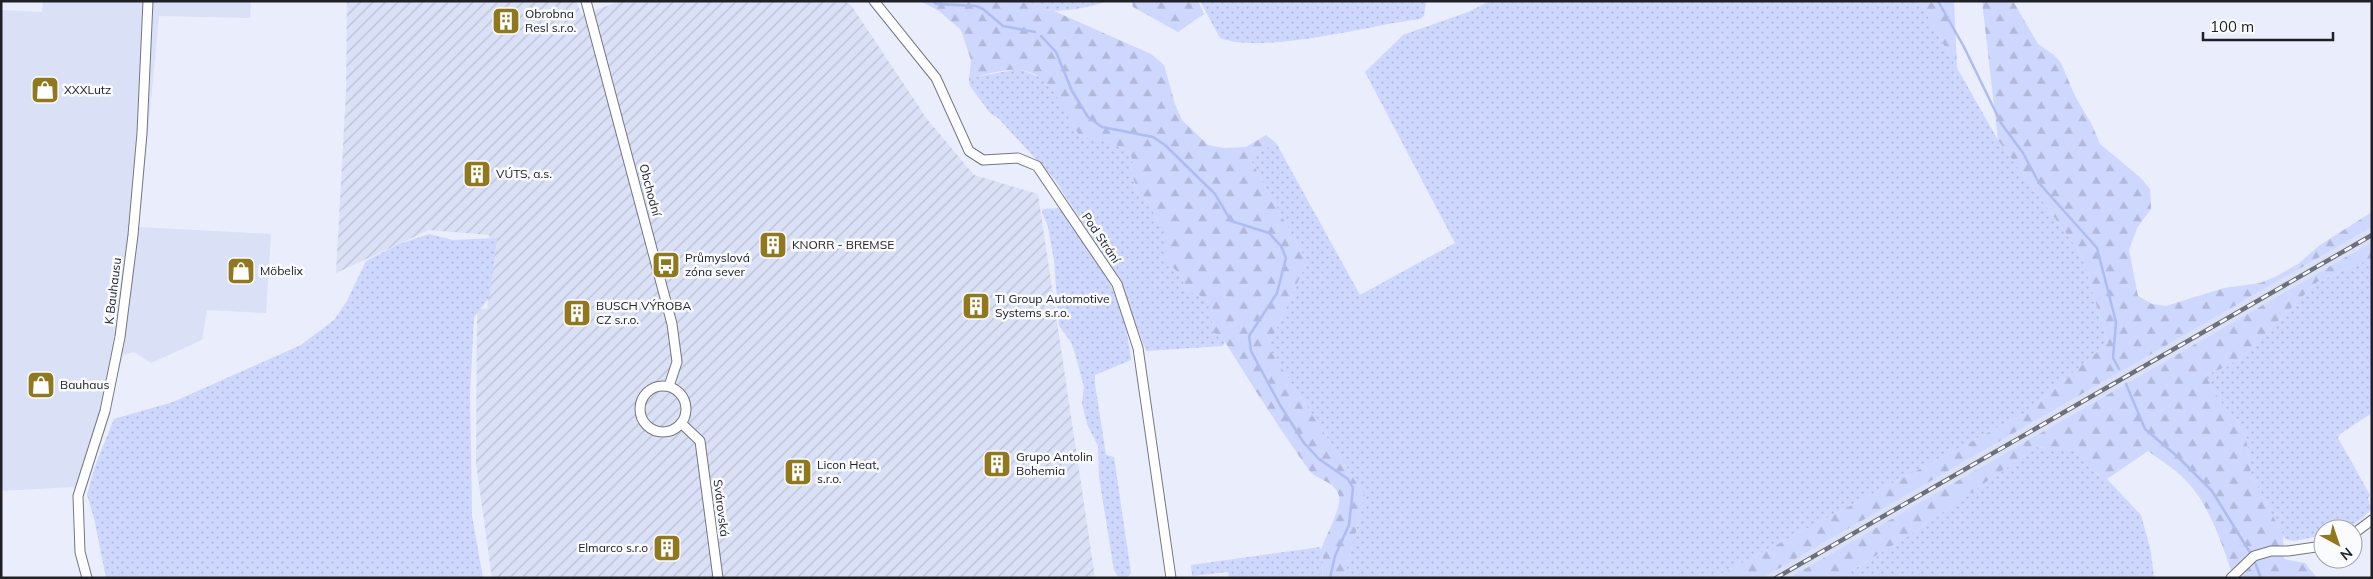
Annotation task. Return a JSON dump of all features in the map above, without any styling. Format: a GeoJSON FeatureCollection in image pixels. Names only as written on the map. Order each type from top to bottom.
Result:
{"type":"FeatureCollection","features":[{"type":"Feature","properties":{"kind":"street","name":"K Bauhausu"},"geometry":{"type":"LineString","coordinates":[[87,578],[80,552],[78,496],[105,411],[120,337],[133,235],[141,142],[148,1]]}},
{"type":"Feature","properties":{"kind":"street","name":"Obchodní"},"geometry":{"type":"LineString","coordinates":[[586,1],[672,324],[677,362],[668,386]]}},
{"type":"Feature","properties":{"kind":"street","name":"Pod Strání"},"geometry":{"type":"LineString","coordinates":[[874,1],[936,78],[969,151],[983,160],[1018,158],[1037,166],[1117,284],[1138,348],[1171,578]]}},
{"type":"Feature","properties":{"kind":"street"},"geometry":{"type":"LineString","coordinates":[[658,386],[668,386],[676,389],[686,403],[686,413],[682,423],[675,429],[658,431],[651,428],[641,414],[643,398],[649,390],[658,386]]}},
{"type":"Feature","properties":{"kind":"street","name":"Svárovská"},"geometry":{"type":"LineString","coordinates":[[682,423],[700,441],[718,578]]}},
{"type":"Feature","properties":{"kind":"street"},"geometry":{"type":"LineString","coordinates":[[2230,578],[2254,556],[2271,551],[2313,547]]}},
{"type":"Feature","properties":{"kind":"shaded area"},"geometry":{"type":"Polygon","coordinates":[[[43,1],[251,1],[250,18],[159,16],[139,227],[271,234],[266,313],[207,310],[202,340],[151,363],[134,352],[123,355],[110,406],[82,491],[72,487],[1,491],[1,10],[42,12],[43,1]]]}},
{"type":"Feature","properties":{"kind":"shaded area"},"geometry":{"type":"Polygon","coordinates":[[[347,1],[576,1],[582,15],[615,3],[628,1],[845,1],[851,5],[927,119],[974,175],[1038,194],[1095,578],[492,578],[476,463],[477,312],[480,309],[487,309],[496,238],[490,238],[489,235],[429,230],[336,273],[346,92],[347,1]]]}},
{"type":"Feature","properties":{"kind":"shaded area"},"geometry":{"type":"Polygon","coordinates":[[[2372,227],[2372,242],[1876,528],[1789,578],[1762,578],[2372,227]]]}},
{"type":"Feature","properties":{"kind":"green space"},"geometry":{"type":"Polygon","coordinates":[[[920,1],[1028,1],[1044,10],[1054,11],[1151,54],[1164,65],[1175,104],[1182,120],[1208,145],[1224,148],[1246,147],[1266,135],[1276,143],[1249,157],[1307,262],[1268,347],[1365,496],[1344,578],[1322,578],[1323,556],[1321,550],[1338,508],[1339,496],[1337,491],[1309,470],[1225,342],[1213,332],[1211,304],[1199,295],[1185,290],[1183,278],[1166,260],[1166,234],[1148,201],[1138,193],[1131,170],[1133,161],[1128,150],[1111,143],[1080,136],[1051,88],[1032,73],[1019,70],[1002,71],[989,73],[969,81],[971,60],[961,30],[939,11],[920,1]]]}},
{"type":"Feature","properties":{"kind":"green space"},"geometry":{"type":"Polygon","coordinates":[[[1028,1],[1106,1],[1086,7],[1052,11],[1042,9],[1028,1]]]}},
{"type":"Feature","properties":{"kind":"green space"},"geometry":{"type":"Polygon","coordinates":[[[1132,1],[1198,1],[1204,14],[1178,32],[1133,7],[1132,1]]]}},
{"type":"Feature","properties":{"kind":"green space"},"geometry":{"type":"Polygon","coordinates":[[[1200,1],[1426,1],[1424,16],[1420,19],[1318,37],[1263,43],[1239,42],[1220,38],[1200,1]]]}},
{"type":"Feature","properties":{"kind":"green space"},"geometry":{"type":"Polygon","coordinates":[[[1490,1],[1919,1],[1998,140],[2081,254],[2108,343],[2025,413],[1714,578],[1344,578],[1365,496],[1268,347],[1307,262],[1249,157],[1276,143],[1360,295],[1455,243],[1365,72],[1403,35],[1468,12],[1490,1]]]}},
{"type":"Feature","properties":{"kind":"green space"},"geometry":{"type":"Polygon","coordinates":[[[1919,1],[1954,1],[1957,68],[1919,1]]]}},
{"type":"Feature","properties":{"kind":"green space"},"geometry":{"type":"Polygon","coordinates":[[[1982,1],[2013,1],[2038,44],[2054,55],[2061,63],[2075,96],[2092,125],[2100,144],[2141,178],[2150,189],[2151,209],[2137,228],[2129,250],[2138,296],[2152,304],[2166,306],[2224,288],[2260,283],[2298,264],[2320,245],[2372,212],[2372,227],[1764,577],[1714,578],[2025,413],[2108,343],[2081,254],[1998,140],[1982,1]]]}},
{"type":"Feature","properties":{"kind":"green space"},"geometry":{"type":"Polygon","coordinates":[[[1019,69],[1042,78],[1062,101],[1069,115],[1085,137],[1111,143],[1128,150],[1133,161],[1131,170],[1138,193],[1148,201],[1166,234],[1166,260],[1183,278],[1185,290],[1199,295],[1211,304],[1213,332],[1225,342],[1223,346],[1146,351],[1125,294],[1106,259],[1055,180],[999,119],[990,113],[970,86],[969,81],[975,77],[1019,69]]]}},
{"type":"Feature","properties":{"kind":"green space"},"geometry":{"type":"Polygon","coordinates":[[[1062,208],[1108,279],[1116,297],[1128,337],[1131,360],[1095,375],[1106,455],[1114,457],[1131,573],[1127,578],[1119,578],[1114,570],[1099,477],[1098,446],[1087,424],[1082,403],[1084,387],[1076,357],[1071,342],[1059,326],[1054,260],[1048,227],[1042,212],[1043,209],[1062,208]]]}},
{"type":"Feature","properties":{"kind":"green space"},"geometry":{"type":"Polygon","coordinates":[[[429,234],[453,240],[497,238],[489,298],[474,317],[470,394],[472,516],[483,578],[106,578],[94,518],[87,495],[94,469],[114,419],[173,402],[301,345],[334,320],[347,301],[366,261],[399,244],[429,234]]]}},
{"type":"Feature","properties":{"kind":"green space"},"geometry":{"type":"Polygon","coordinates":[[[2372,242],[2372,258],[2317,282],[2244,355],[2226,367],[2205,375],[2224,407],[2236,420],[2246,437],[2251,474],[2283,535],[2284,559],[2305,563],[2317,578],[2234,578],[2212,521],[2197,495],[2177,472],[2148,451],[2107,479],[2092,470],[2074,451],[2036,447],[1916,531],[1839,578],[1789,578],[2372,242]]]}},
{"type":"Feature","properties":{"kind":"green space"},"geometry":{"type":"Polygon","coordinates":[[[2372,258],[2372,413],[2340,434],[2338,438],[2370,495],[2368,498],[2371,509],[2361,519],[2313,519],[2313,537],[2294,541],[2285,539],[2251,474],[2246,437],[2236,420],[2224,407],[2205,375],[2226,367],[2244,355],[2317,282],[2372,258]]]}},
{"type":"Feature","properties":{"kind":"green space"},"geometry":{"type":"Polygon","coordinates":[[[2036,447],[2074,451],[2092,470],[2107,479],[2141,515],[2151,552],[2154,578],[1839,578],[1916,531],[2036,447]]]}},
{"type":"Feature","properties":{"kind":"green space"},"geometry":{"type":"Polygon","coordinates":[[[1320,547],[1323,556],[1322,578],[1229,578],[1228,572],[1192,576],[1191,565],[1320,547]]]}},
{"type":"Feature","properties":{"kind":"waterway"},"geometry":{"type":"LineString","coordinates":[[933,1],[936,4],[976,6],[983,9],[1003,26],[1035,32]]}},
{"type":"Feature","properties":{"kind":"waterway"},"geometry":{"type":"LineString","coordinates":[[1938,1],[1964,47],[2001,123],[2023,153],[2039,183],[2097,248],[2116,322],[2113,358],[2119,369]]}},
{"type":"Feature","properties":{"kind":"waterway"},"geometry":{"type":"LineString","coordinates":[[1041,36],[1056,52],[1072,91],[1088,117],[1102,127],[1153,137],[1165,145],[1215,194],[1231,221],[1269,233],[1281,246],[1286,258],[1277,293],[1249,336],[1251,351],[1280,405],[1304,443],[1319,459],[1348,479],[1353,488],[1349,525],[1335,556],[1330,578]]}},
{"type":"Feature","properties":{"kind":"waterway"},"geometry":{"type":"LineString","coordinates":[[2126,384],[2145,429],[2178,457],[2212,491],[2251,554]]}},
{"type":"Feature","properties":{"kind":"waterway"},"geometry":{"type":"LineString","coordinates":[[2254,560],[2261,578]]}},
{"type":"Feature","properties":{"kind":"railway"},"geometry":{"type":"LineString","coordinates":[[1776,578],[2372,235]]}},
{"type":"Feature","properties":{"kind":"place","name":"Obrobna Resl s.r.o."},"geometry":{"type":"Point","coordinates":[506,21]}},
{"type":"Feature","properties":{"kind":"place","name":"XXXLutz"},"geometry":{"type":"Point","coordinates":[45,90]}},
{"type":"Feature","properties":{"kind":"place","name":"VÚTS, a.s."},"geometry":{"type":"Point","coordinates":[477,174]}},
{"type":"Feature","properties":{"kind":"place","name":"KNORR - BREMSE"},"geometry":{"type":"Point","coordinates":[773,245]}},
{"type":"Feature","properties":{"kind":"place","name":"Průmyslová zóna sever"},"geometry":{"type":"Point","coordinates":[666,265]}},
{"type":"Feature","properties":{"kind":"place","name":"Möbelix"},"geometry":{"type":"Point","coordinates":[241,271]}},
{"type":"Feature","properties":{"kind":"place","name":"TI Group Automotive Systems s.r.o."},"geometry":{"type":"Point","coordinates":[976,306]}},
{"type":"Feature","properties":{"kind":"place","name":"BUSCH VÝROBA CZ s.r.o."},"geometry":{"type":"Point","coordinates":[577,313]}},
{"type":"Feature","properties":{"kind":"place","name":"Bauhaus"},"geometry":{"type":"Point","coordinates":[41,385]}},
{"type":"Feature","properties":{"kind":"place","name":"Grupo Antolin Bohemia"},"geometry":{"type":"Point","coordinates":[997,464]}},
{"type":"Feature","properties":{"kind":"place","name":"Licon Heat, s.r.o."},"geometry":{"type":"Point","coordinates":[798,472]}},
{"type":"Feature","properties":{"kind":"place","name":"Elmarco s.r.o"},"geometry":{"type":"Point","coordinates":[667,548]}}]}
